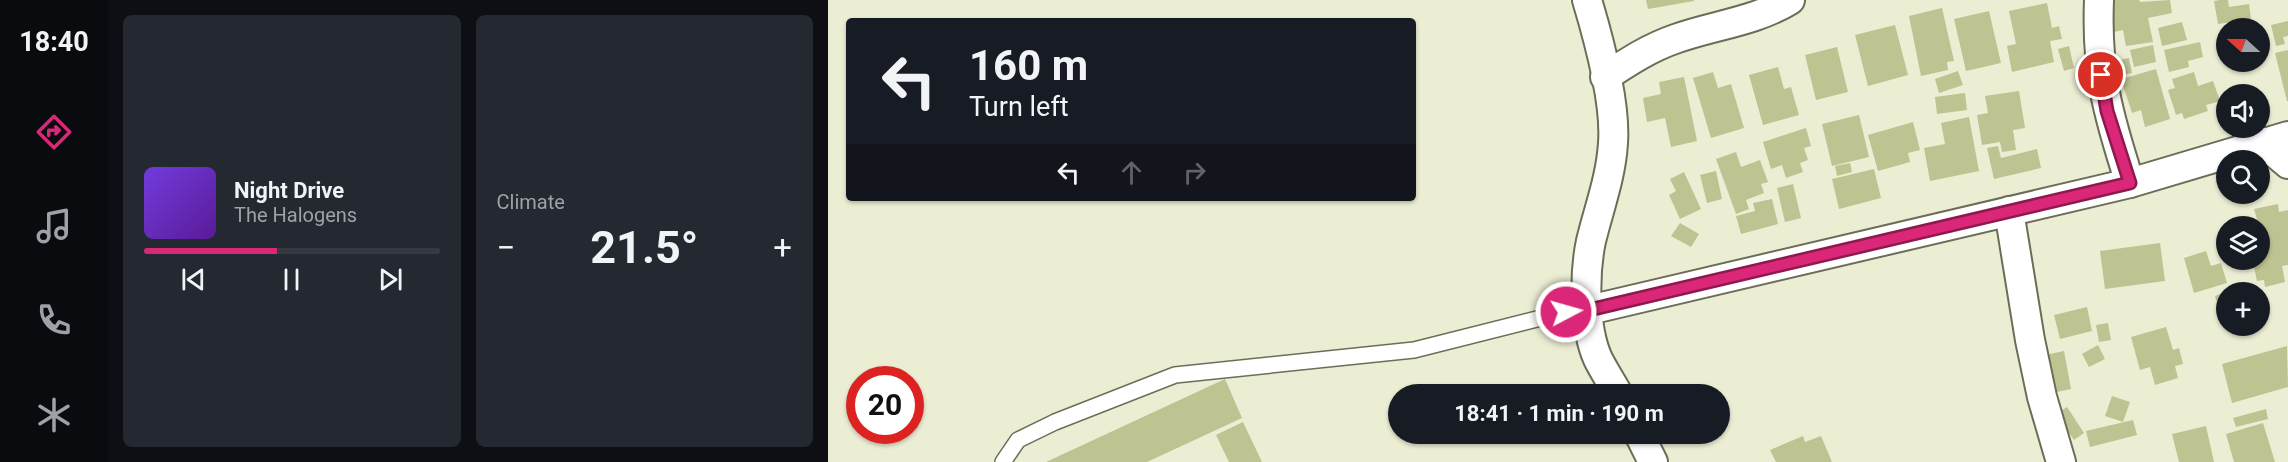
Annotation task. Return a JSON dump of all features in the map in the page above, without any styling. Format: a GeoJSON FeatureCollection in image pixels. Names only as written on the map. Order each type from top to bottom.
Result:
{"type":"FeatureCollection","features":[{"type":"Feature","properties":{"kind":"street"},"geometry":{"type":"LineString","coordinates":[[1587,0],[1613,112],[1613,141],[1611,166],[1591,243],[1586,284],[1588,308],[1598,358],[1612,384]]}},
{"type":"Feature","properties":{"kind":"street"},"geometry":{"type":"LineString","coordinates":[[1605,77],[1641,52],[1676,38],[1770,12],[1790,0]]}},
{"type":"Feature","properties":{"kind":"street"},"geometry":{"type":"LineString","coordinates":[[2099,0],[2098,57],[2103,89],[2107,111],[2130,183]]}},
{"type":"Feature","properties":{"kind":"street"},"geometry":{"type":"LineString","coordinates":[[1588,308],[2130,183],[2275,139],[2288,164]]}},
{"type":"Feature","properties":{"kind":"street"},"geometry":{"type":"LineString","coordinates":[[2009,212],[2030,340],[2042,397],[2061,462]]}},
{"type":"Feature","properties":{"kind":"street"},"geometry":{"type":"LineString","coordinates":[[1644,444],[1653,462]]}},
{"type":"Feature","properties":{"kind":"lane"},"geometry":{"type":"LineString","coordinates":[[1003,462],[1018,440],[1055,422],[1175,375],[1414,350],[1588,308]]}},
{"type":"Feature","properties":{"kind":"building"},"geometry":{"type":"Polygon","coordinates":[[[1646,0],[1694,0],[1694,1],[1648,9],[1646,0]]]}},
{"type":"Feature","properties":{"kind":"building"},"geometry":{"type":"Polygon","coordinates":[[[2108,0],[2139,0],[2140,2],[2170,0],[2172,13],[2148,18],[2153,42],[2126,46],[2123,30],[2114,32],[2108,0]]]}},
{"type":"Feature","properties":{"kind":"building"},"geometry":{"type":"Polygon","coordinates":[[[2228,0],[2229,7],[2249,4],[2251,18],[2217,18],[2214,1],[2228,0]]]}},
{"type":"Feature","properties":{"kind":"building"},"geometry":{"type":"Polygon","coordinates":[[[2047,3],[2052,28],[2059,26],[2062,39],[2050,41],[2054,62],[2012,72],[2007,46],[2016,44],[2009,11],[2047,3]]]}},
{"type":"Feature","properties":{"kind":"building"},"geometry":{"type":"Polygon","coordinates":[[[1942,8],[1954,61],[1947,62],[1948,70],[1921,76],[1909,16],[1942,8]]]}},
{"type":"Feature","properties":{"kind":"building"},"geometry":{"type":"Polygon","coordinates":[[[1989,11],[2001,63],[1966,71],[1954,19],[1989,11]]]}},
{"type":"Feature","properties":{"kind":"building"},"geometry":{"type":"Polygon","coordinates":[[[2288,21],[2288,36],[2283,37],[2285,44],[2276,46],[2271,25],[2288,21]]]}},
{"type":"Feature","properties":{"kind":"building"},"geometry":{"type":"Polygon","coordinates":[[[2182,22],[2187,40],[2162,46],[2158,28],[2182,22]]]}},
{"type":"Feature","properties":{"kind":"building"},"geometry":{"type":"Polygon","coordinates":[[[1895,25],[1908,75],[1868,86],[1855,35],[1895,25]]]}},
{"type":"Feature","properties":{"kind":"building"},"geometry":{"type":"Polygon","coordinates":[[[2200,42],[2203,57],[2188,61],[2189,67],[2169,72],[2164,50],[2200,42]]]}},
{"type":"Feature","properties":{"kind":"building"},"geometry":{"type":"Polygon","coordinates":[[[2153,45],[2156,62],[2134,67],[2130,50],[2153,45]]]}},
{"type":"Feature","properties":{"kind":"building"},"geometry":{"type":"Polygon","coordinates":[[[2069,46],[2074,68],[2064,71],[2058,49],[2069,46]]]}},
{"type":"Feature","properties":{"kind":"building"},"geometry":{"type":"Polygon","coordinates":[[[1837,47],[1848,92],[1816,100],[1805,55],[1837,47]]]}},
{"type":"Feature","properties":{"kind":"building"},"geometry":{"type":"Polygon","coordinates":[[[2288,50],[2288,101],[2287,101],[2275,53],[2288,50]]]}},
{"type":"Feature","properties":{"kind":"building"},"geometry":{"type":"Polygon","coordinates":[[[2129,58],[2132,73],[2118,76],[2114,61],[2129,58]]]}},
{"type":"Feature","properties":{"kind":"building"},"geometry":{"type":"Polygon","coordinates":[[[1778,67],[1784,89],[1791,87],[1799,115],[1763,125],[1749,75],[1778,67]]]}},
{"type":"Feature","properties":{"kind":"building"},"geometry":{"type":"Polygon","coordinates":[[[2156,69],[2170,119],[2145,127],[2141,110],[2132,113],[2121,79],[2156,69]]]}},
{"type":"Feature","properties":{"kind":"building"},"geometry":{"type":"Polygon","coordinates":[[[1958,71],[1963,85],[1939,93],[1935,79],[1958,71]]]}},
{"type":"Feature","properties":{"kind":"building"},"geometry":{"type":"Polygon","coordinates":[[[1713,72],[1718,88],[1731,84],[1744,128],[1711,138],[1693,78],[1713,72]]]}},
{"type":"Feature","properties":{"kind":"building"},"geometry":{"type":"Polygon","coordinates":[[[2194,72],[2198,86],[2213,81],[2216,102],[2206,105],[2208,111],[2184,119],[2182,113],[2176,115],[2168,90],[2175,88],[2172,79],[2194,72]]]}},
{"type":"Feature","properties":{"kind":"building"},"geometry":{"type":"Polygon","coordinates":[[[1684,77],[1697,141],[1671,147],[1665,118],[1647,122],[1643,98],[1661,94],[1659,82],[1684,77]]]}},
{"type":"Feature","properties":{"kind":"building"},"geometry":{"type":"Polygon","coordinates":[[[2019,91],[2025,128],[2013,130],[2016,150],[2002,152],[2000,142],[1982,145],[1977,115],[1988,113],[1985,96],[2019,91]]]}},
{"type":"Feature","properties":{"kind":"building"},"geometry":{"type":"Polygon","coordinates":[[[1965,93],[1967,110],[1937,114],[1935,97],[1965,93]]]}},
{"type":"Feature","properties":{"kind":"building"},"geometry":{"type":"Polygon","coordinates":[[[1859,115],[1869,157],[1832,166],[1822,124],[1859,115]]]}},
{"type":"Feature","properties":{"kind":"building"},"geometry":{"type":"Polygon","coordinates":[[[1969,117],[1979,171],[1930,181],[1924,148],[1945,144],[1941,123],[1969,117]]]}},
{"type":"Feature","properties":{"kind":"building"},"geometry":{"type":"Polygon","coordinates":[[[1913,122],[1920,150],[1908,153],[1910,162],[1878,171],[1868,135],[1913,122]]]}},
{"type":"Feature","properties":{"kind":"building"},"geometry":{"type":"Polygon","coordinates":[[[1806,128],[1811,146],[1804,148],[1808,160],[1800,163],[1803,172],[1786,178],[1782,165],[1771,169],[1763,142],[1806,128]]]}},
{"type":"Feature","properties":{"kind":"building"},"geometry":{"type":"Polygon","coordinates":[[[1998,146],[2001,158],[2037,149],[2041,168],[1994,179],[1987,148],[1998,146]]]}},
{"type":"Feature","properties":{"kind":"building"},"geometry":{"type":"Polygon","coordinates":[[[1736,152],[1741,167],[1760,160],[1768,182],[1761,184],[1764,193],[1746,200],[1749,209],[1736,214],[1716,159],[1736,152]]]}},
{"type":"Feature","properties":{"kind":"building"},"geometry":{"type":"Polygon","coordinates":[[[1850,163],[1852,172],[1837,176],[1835,166],[1850,163]]]}},
{"type":"Feature","properties":{"kind":"building"},"geometry":{"type":"Polygon","coordinates":[[[1874,169],[1881,198],[1839,209],[1832,179],[1874,169]]]}},
{"type":"Feature","properties":{"kind":"building"},"geometry":{"type":"Polygon","coordinates":[[[1716,171],[1722,199],[1707,203],[1700,175],[1716,171]]]}},
{"type":"Feature","properties":{"kind":"building"},"geometry":{"type":"Polygon","coordinates":[[[1684,172],[1701,209],[1680,219],[1669,195],[1676,191],[1670,179],[1684,172]]]}},
{"type":"Feature","properties":{"kind":"building"},"geometry":{"type":"Polygon","coordinates":[[[1793,184],[1801,218],[1785,222],[1777,188],[1793,184]]]}},
{"type":"Feature","properties":{"kind":"building"},"geometry":{"type":"Polygon","coordinates":[[[1772,199],[1778,224],[1741,234],[1736,216],[1755,211],[1753,203],[1772,199]]]}},
{"type":"Feature","properties":{"kind":"building"},"geometry":{"type":"Polygon","coordinates":[[[2278,204],[2279,212],[2288,210],[2288,265],[2282,266],[2285,282],[2270,286],[2270,282],[2257,281],[2255,270],[2270,270],[2270,216],[2256,216],[2254,209],[2278,204]]]}},
{"type":"Feature","properties":{"kind":"building"},"geometry":{"type":"Polygon","coordinates":[[[1680,223],[1699,234],[1691,247],[1671,236],[1680,223]]]}},
{"type":"Feature","properties":{"kind":"building"},"geometry":{"type":"Polygon","coordinates":[[[2160,243],[2165,281],[2105,289],[2100,251],[2160,243]]]}},
{"type":"Feature","properties":{"kind":"building"},"geometry":{"type":"Polygon","coordinates":[[[2206,251],[2211,266],[2216,264],[2216,270],[2223,270],[2227,282],[2216,282],[2216,286],[2194,293],[2184,258],[2206,251]]]}},
{"type":"Feature","properties":{"kind":"building"},"geometry":{"type":"Polygon","coordinates":[[[2087,307],[2092,331],[2060,339],[2054,315],[2087,307]]]}},
{"type":"Feature","properties":{"kind":"building"},"geometry":{"type":"Polygon","coordinates":[[[2108,323],[2111,340],[2099,342],[2096,325],[2108,323]]]}},
{"type":"Feature","properties":{"kind":"building"},"geometry":{"type":"Polygon","coordinates":[[[2166,327],[2173,350],[2179,348],[2183,364],[2175,366],[2178,378],[2155,385],[2150,367],[2140,370],[2131,337],[2166,327]]]}},
{"type":"Feature","properties":{"kind":"building"},"geometry":{"type":"Polygon","coordinates":[[[2098,345],[2105,359],[2089,367],[2082,354],[2098,345]]]}},
{"type":"Feature","properties":{"kind":"building"},"geometry":{"type":"Polygon","coordinates":[[[2287,346],[2288,387],[2232,403],[2222,364],[2287,346]]]}},
{"type":"Feature","properties":{"kind":"building"},"geometry":{"type":"Polygon","coordinates":[[[2064,351],[2071,389],[2052,393],[2045,355],[2064,351]]]}},
{"type":"Feature","properties":{"kind":"building"},"geometry":{"type":"Polygon","coordinates":[[[1225,379],[1242,418],[1147,462],[1046,462],[1225,379]]]}},
{"type":"Feature","properties":{"kind":"building"},"geometry":{"type":"Polygon","coordinates":[[[2112,396],[2130,402],[2123,422],[2105,416],[2112,396]]]}},
{"type":"Feature","properties":{"kind":"building"},"geometry":{"type":"Polygon","coordinates":[[[2067,407],[2084,433],[2074,440],[2056,414],[2067,407]]]}},
{"type":"Feature","properties":{"kind":"building"},"geometry":{"type":"Polygon","coordinates":[[[2266,409],[2268,419],[2236,427],[2233,418],[2266,409]]]}},
{"type":"Feature","properties":{"kind":"building"},"geometry":{"type":"Polygon","coordinates":[[[2133,420],[2137,435],[2090,447],[2086,431],[2133,420]]]}},
{"type":"Feature","properties":{"kind":"building"},"geometry":{"type":"Polygon","coordinates":[[[1243,422],[1262,462],[1229,462],[1216,435],[1243,422]]]}},
{"type":"Feature","properties":{"kind":"building"},"geometry":{"type":"Polygon","coordinates":[[[2263,423],[2275,462],[2234,462],[2226,434],[2263,423]]]}},
{"type":"Feature","properties":{"kind":"building"},"geometry":{"type":"Polygon","coordinates":[[[2206,426],[2214,462],[2179,462],[2172,434],[2206,426]]]}},
{"type":"Feature","properties":{"kind":"building"},"geometry":{"type":"Polygon","coordinates":[[[1803,436],[1805,442],[1821,436],[1832,462],[1776,462],[1770,450],[1803,436]]]}},
{"type":"Feature","properties":{"kind":"route"},"geometry":{"type":"LineString","coordinates":[[1566,312],[1588,306],[1589,310],[2130,183],[2107,111],[2101,75]]}}]}
